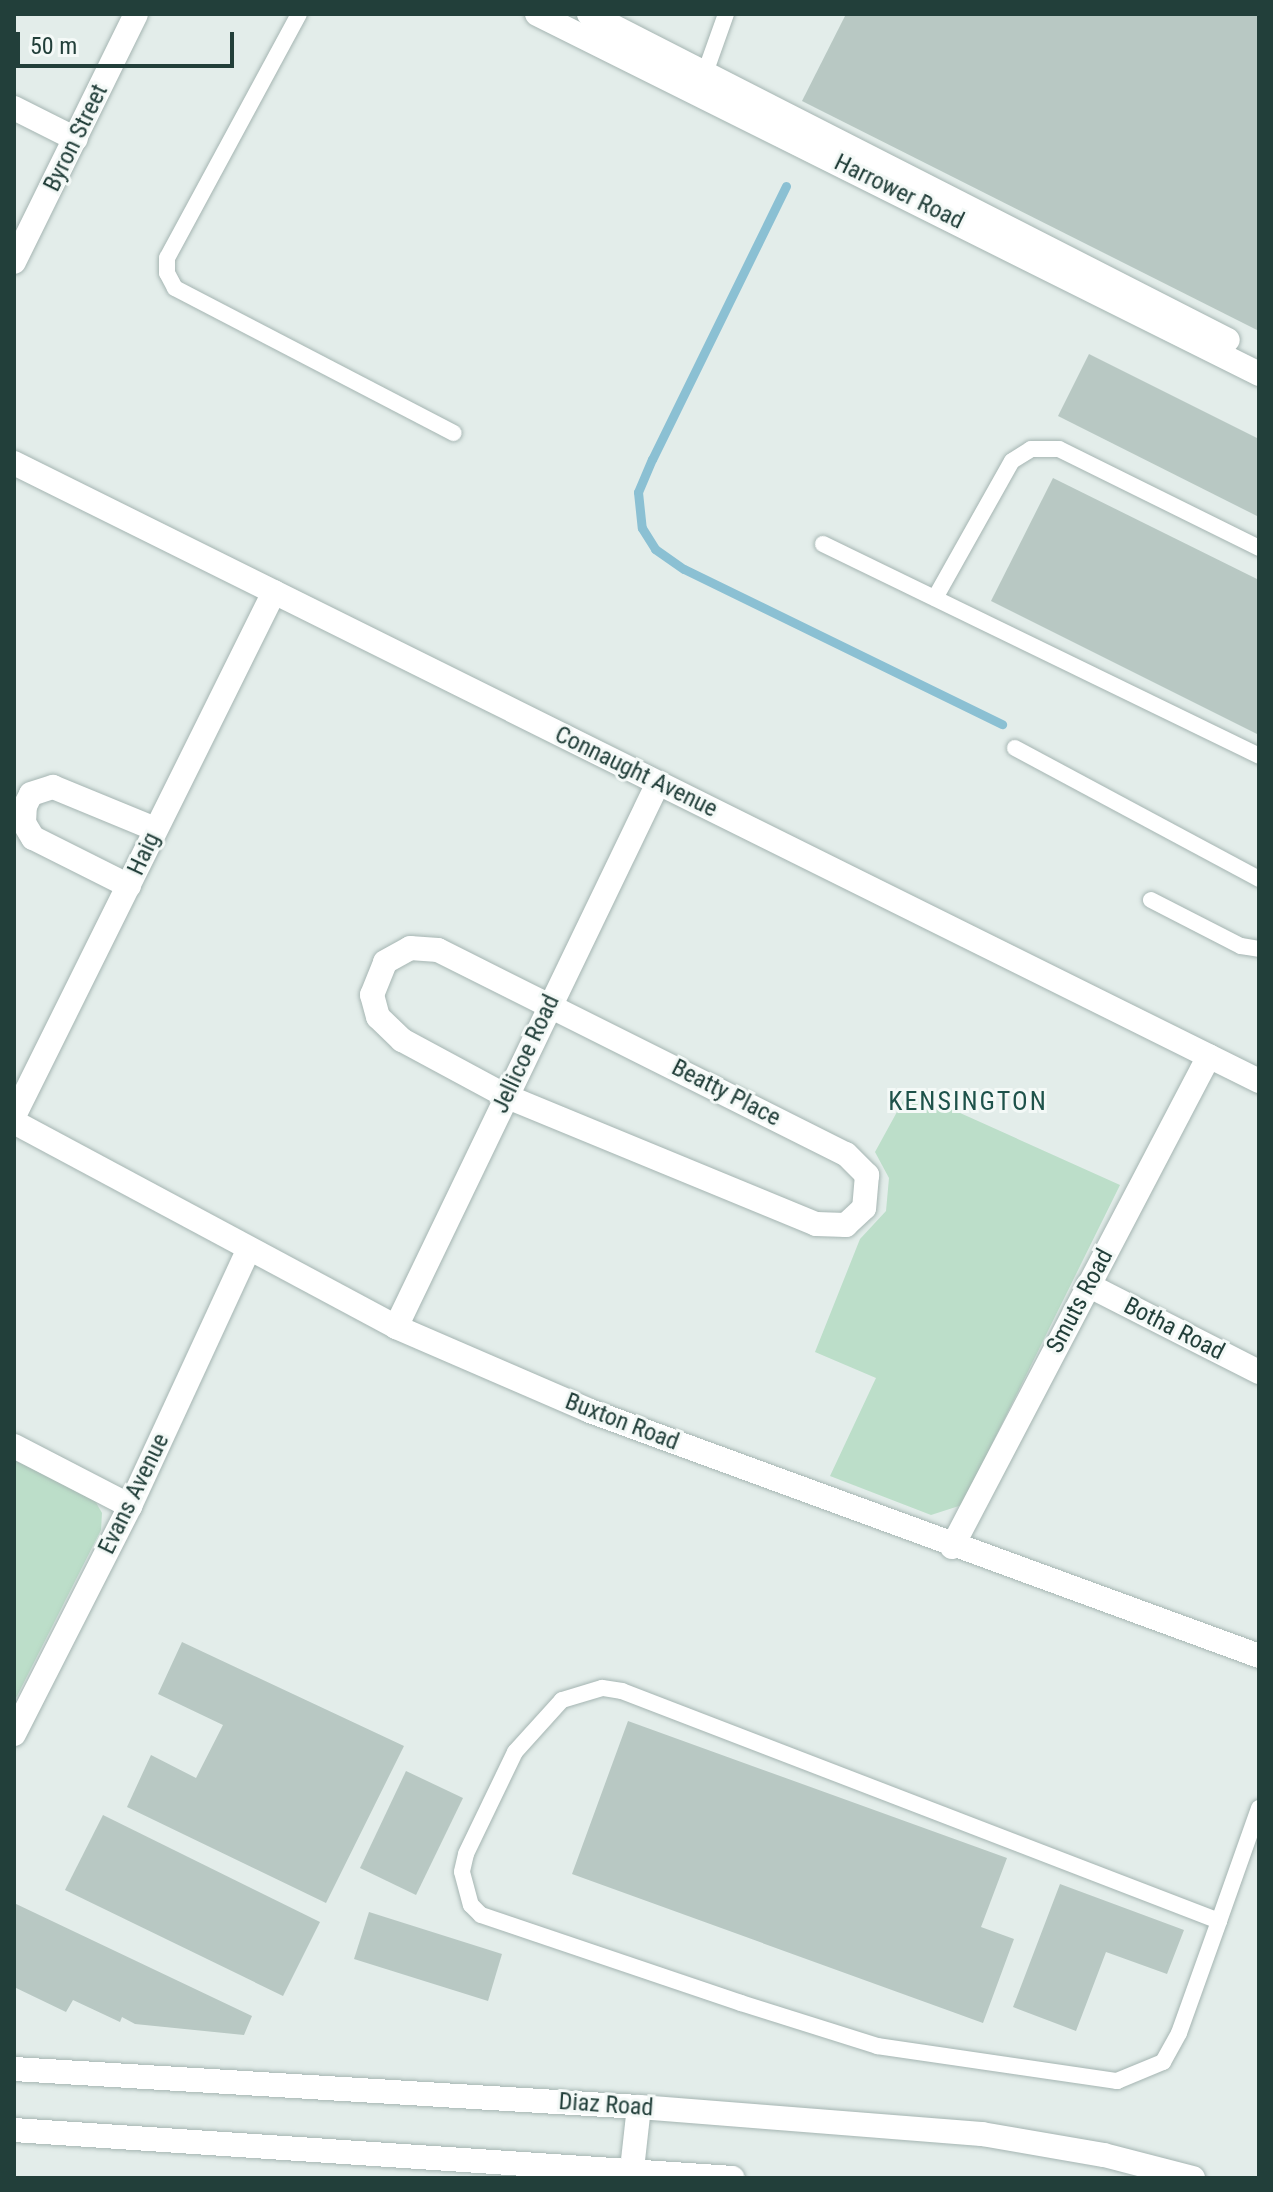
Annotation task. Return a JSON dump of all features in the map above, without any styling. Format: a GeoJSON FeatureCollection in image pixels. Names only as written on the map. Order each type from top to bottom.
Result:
{"type":"FeatureCollection","features":[{"type":"Feature","properties":{"kind":"street","name":"Byron Street"},"geometry":{"type":"LineString","coordinates":[[14,262],[136,14]]}},
{"type":"Feature","properties":{"kind":"street","name":"Harrower Road"},"geometry":{"type":"LineString","coordinates":[[537,14],[1259,374]]}},
{"type":"Feature","properties":{"kind":"street","name":"Harrower Road"},"geometry":{"type":"LineString","coordinates":[[589,14],[1259,355]]}},
{"type":"Feature","properties":{"kind":"street"},"geometry":{"type":"LineString","coordinates":[[14,108],[76,139]]}},
{"type":"Feature","properties":{"kind":"street","name":"Connaught Avenue"},"geometry":{"type":"LineString","coordinates":[[14,463],[1259,1081]]}},
{"type":"Feature","properties":{"kind":"street","name":"Haig"},"geometry":{"type":"LineString","coordinates":[[14,1116],[274,592]]}},
{"type":"Feature","properties":{"kind":"street","name":"Jellicoe Road"},"geometry":{"type":"LineString","coordinates":[[396,1327],[548,1004],[658,783]]}},
{"type":"Feature","properties":{"kind":"street"},"geometry":{"type":"LineString","coordinates":[[129,886],[33,838],[24,823],[25,806],[31,794],[53,787],[155,829]]}},
{"type":"Feature","properties":{"kind":"street","name":"Beatty Place"},"geometry":{"type":"LineString","coordinates":[[426,948],[548,1004],[846,1154],[867,1175],[864,1208],[846,1225],[816,1224],[506,1096],[386,1030],[373,1007],[375,979],[397,953],[426,948]]}},
{"type":"Feature","properties":{"kind":"street","name":"Smuts Road"},"geometry":{"type":"LineString","coordinates":[[952,1547],[1209,1056]]}},
{"type":"Feature","properties":{"kind":"street","name":"Buxton Road"},"geometry":{"type":"LineString","coordinates":[[14,1122],[248,1251],[396,1327],[590,1411],[952,1547],[1259,1656]]}},
{"type":"Feature","properties":{"kind":"street","name":"Evans Avenue"},"geometry":{"type":"LineString","coordinates":[[14,1733],[130,1506],[248,1251]]}},
{"type":"Feature","properties":{"kind":"street","name":"Botha Road"},"geometry":{"type":"LineString","coordinates":[[1088,1285],[1259,1372]]}},
{"type":"Feature","properties":{"kind":"street"},"geometry":{"type":"LineString","coordinates":[[14,1446],[130,1506]]}},
{"type":"Feature","properties":{"kind":"street","name":"Diaz Road"},"geometry":{"type":"LineString","coordinates":[[14,2069],[639,2107],[982,2134],[1091,2152],[1193,2178]]}},
{"type":"Feature","properties":{"kind":"street"},"geometry":{"type":"LineString","coordinates":[[632,2175],[639,2107]]}},
{"type":"Feature","properties":{"kind":"street"},"geometry":{"type":"LineString","coordinates":[[14,2130],[632,2175],[732,2178]]}},
{"type":"Feature","properties":{"kind":"lane"},"geometry":{"type":"LineString","coordinates":[[299,14],[167,258],[167,273],[175,288],[454,433]]}},
{"type":"Feature","properties":{"kind":"lane"},"geometry":{"type":"LineString","coordinates":[[705,73],[726,14]]}},
{"type":"Feature","properties":{"kind":"lane"},"geometry":{"type":"LineString","coordinates":[[935,598],[1012,461],[1031,449],[1059,449],[1259,548]]}},
{"type":"Feature","properties":{"kind":"lane"},"geometry":{"type":"LineString","coordinates":[[823,544],[1259,756]]}},
{"type":"Feature","properties":{"kind":"lane"},"geometry":{"type":"LineString","coordinates":[[1015,748],[1259,879]]}},
{"type":"Feature","properties":{"kind":"lane"},"geometry":{"type":"LineString","coordinates":[[1151,900],[1241,946],[1259,949]]}},
{"type":"Feature","properties":{"kind":"lane"},"geometry":{"type":"LineString","coordinates":[[1219,1921],[622,1691],[602,1688],[562,1700],[515,1752],[466,1854],[462,1872],[471,1905],[481,1915],[877,2046],[1117,2081],[1163,2062],[1179,2033],[1219,1921],[1259,1808]]}},
{"type":"Feature","properties":{"kind":"green space"},"geometry":{"type":"Polygon","coordinates":[[[909,1090],[1120,1185],[962,1505],[931,1515],[830,1476],[876,1378],[815,1352],[860,1239],[886,1211],[889,1178],[875,1152],[909,1090]]]}},
{"type":"Feature","properties":{"kind":"green space"},"geometry":{"type":"Polygon","coordinates":[[[14,1460],[94,1499],[102,1513],[101,1530],[14,1702],[14,1460]]]}},
{"type":"Feature","properties":{"kind":"building"},"geometry":{"type":"Polygon","coordinates":[[[846,14],[1259,14],[1259,331],[802,101],[846,14]]]}},
{"type":"Feature","properties":{"kind":"building"},"geometry":{"type":"Polygon","coordinates":[[[1089,354],[1259,439],[1259,517],[1058,416],[1089,354]]]}},
{"type":"Feature","properties":{"kind":"building"},"geometry":{"type":"Polygon","coordinates":[[[1053,478],[1259,580],[1259,735],[991,601],[1053,478]]]}},
{"type":"Feature","properties":{"kind":"building"},"geometry":{"type":"Polygon","coordinates":[[[182,1642],[404,1746],[326,1903],[127,1807],[151,1755],[196,1778],[223,1725],[158,1694],[182,1642]]]}},
{"type":"Feature","properties":{"kind":"building"},"geometry":{"type":"Polygon","coordinates":[[[628,1721],[1007,1858],[981,1927],[1014,1939],[983,2023],[572,1874],[628,1721]]]}},
{"type":"Feature","properties":{"kind":"building"},"geometry":{"type":"Polygon","coordinates":[[[406,1771],[463,1798],[416,1895],[360,1868],[406,1771]]]}},
{"type":"Feature","properties":{"kind":"building"},"geometry":{"type":"Polygon","coordinates":[[[103,1815],[320,1922],[283,1996],[65,1890],[103,1815]]]}},
{"type":"Feature","properties":{"kind":"building"},"geometry":{"type":"Polygon","coordinates":[[[1060,1884],[1184,1930],[1167,1974],[1106,1952],[1076,2031],[1013,2007],[1060,1884]]]}},
{"type":"Feature","properties":{"kind":"building"},"geometry":{"type":"Polygon","coordinates":[[[14,1903],[252,2016],[244,2035],[135,2024],[122,2017],[120,2022],[73,2000],[66,2012],[14,1987],[14,1903]]]}},
{"type":"Feature","properties":{"kind":"building"},"geometry":{"type":"Polygon","coordinates":[[[369,1912],[502,1954],[488,2001],[354,1959],[369,1912]]]}},
{"type":"Feature","properties":{"kind":"waterway"},"geometry":{"type":"LineString","coordinates":[[786,186],[638,492],[642,528],[655,549],[684,569],[1002,724]]}},
{"type":"Feature","properties":{"kind":"district","name":"KENSINGTON"},"geometry":{"type":"Point","coordinates":[968,1102]}}]}
